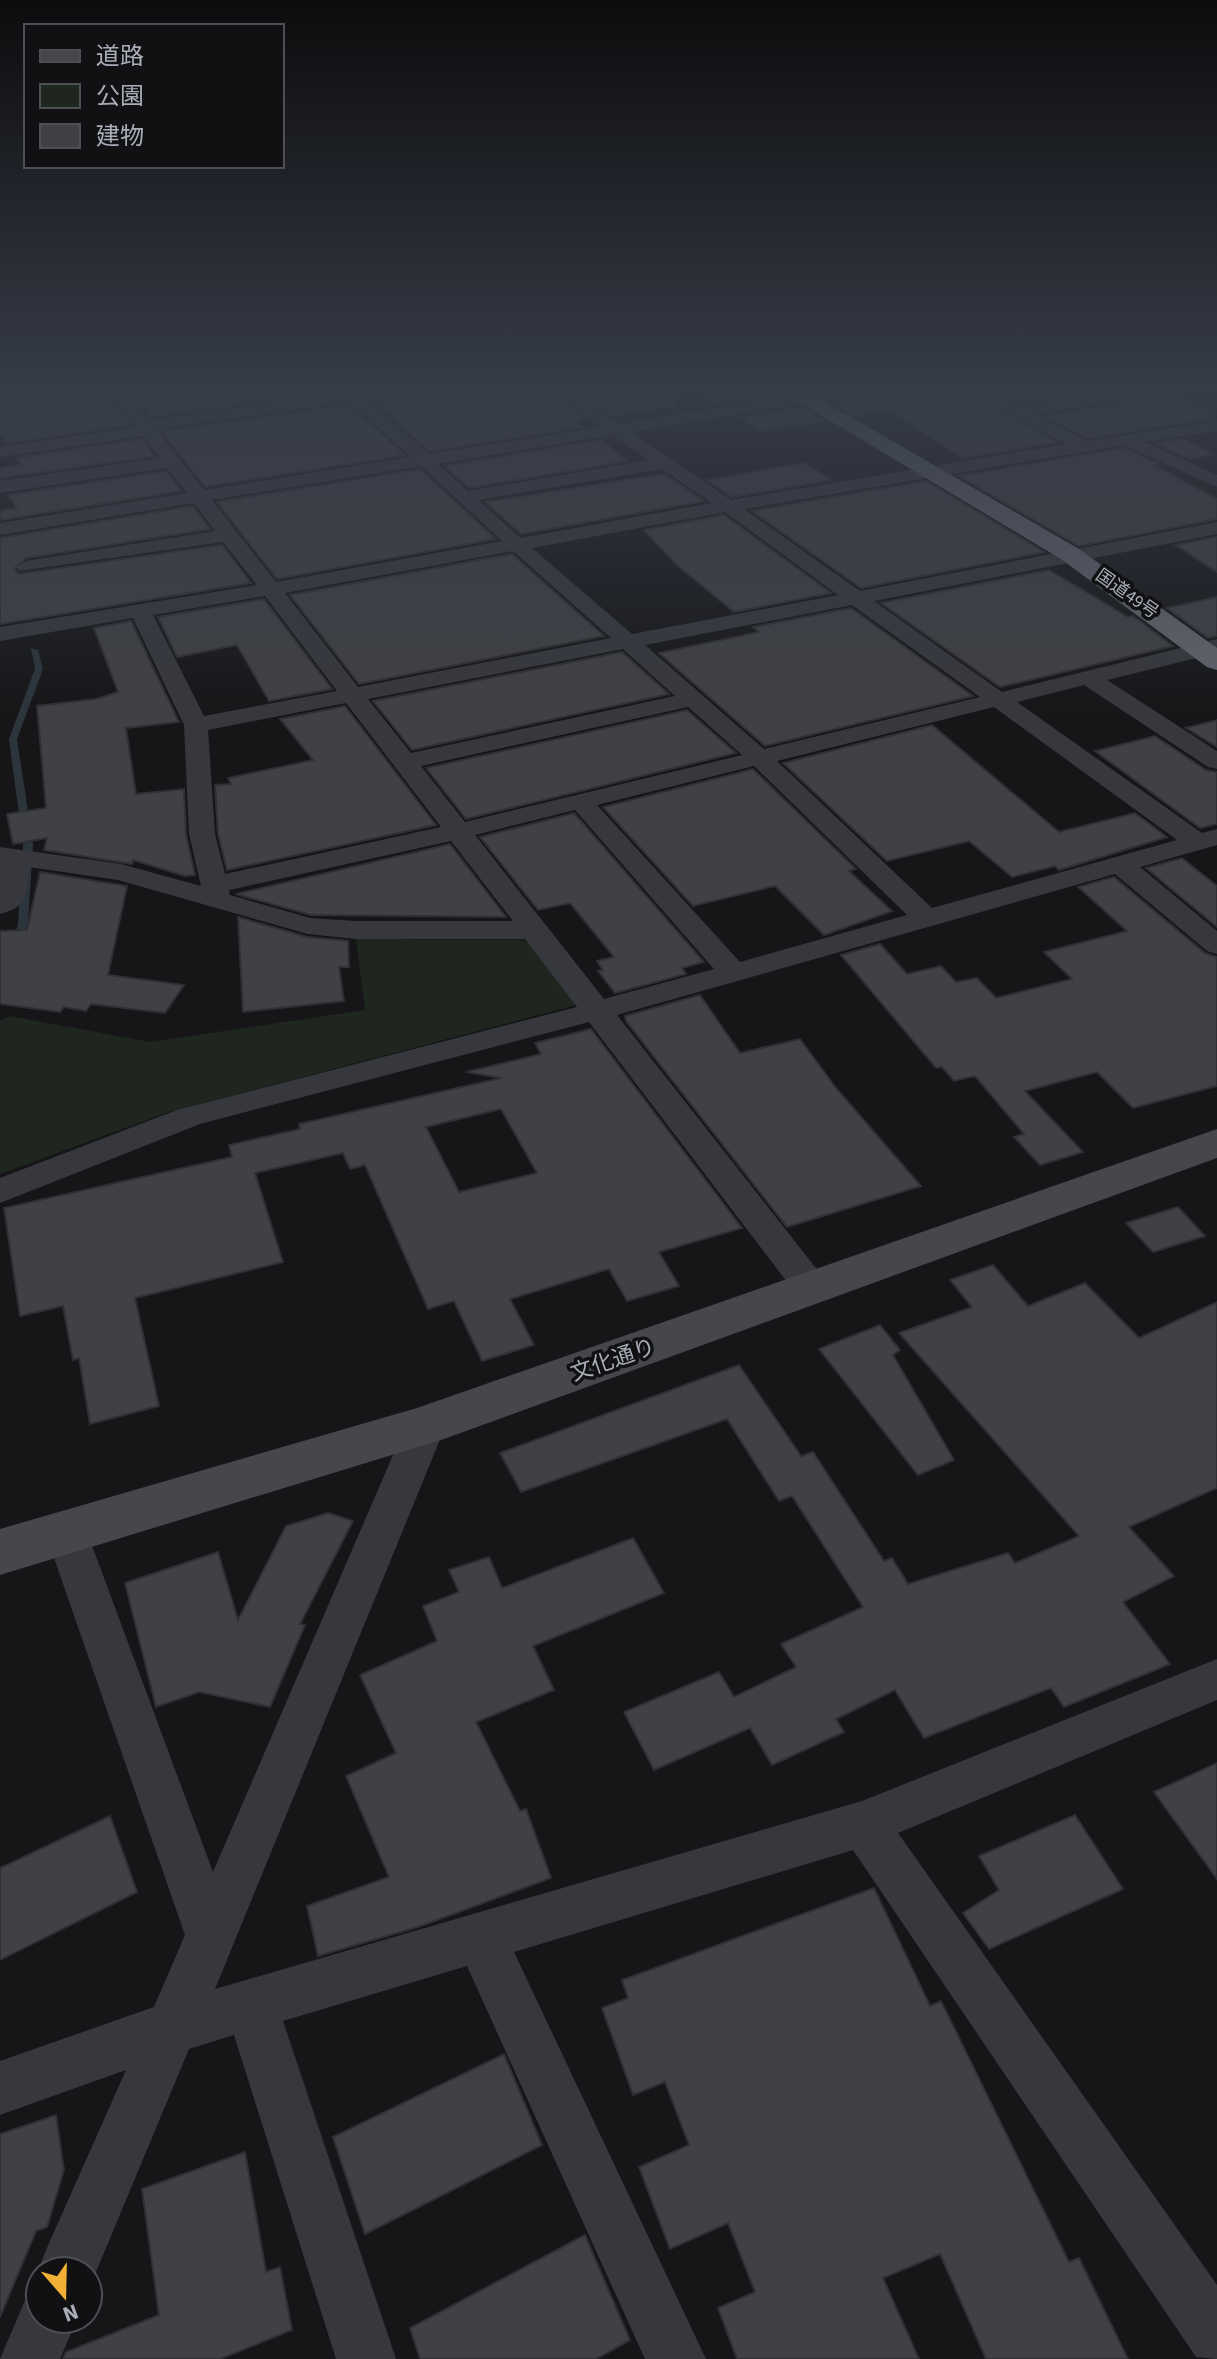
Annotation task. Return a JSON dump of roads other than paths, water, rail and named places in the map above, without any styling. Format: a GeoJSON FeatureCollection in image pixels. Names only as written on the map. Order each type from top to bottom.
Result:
{"type":"FeatureCollection","features":[{"type":"Feature","properties":{"kind":"highway","name":"国道49号"},"geometry":{"type":"LineString","coordinates":[[969,497],[1070,554],[1212,652]]}},
{"type":"Feature","properties":{"kind":"street"},"geometry":{"type":"LineString","coordinates":[[0,529],[198,497]]}},
{"type":"Feature","properties":{"kind":"street"},"geometry":{"type":"LineString","coordinates":[[199,497],[351,696],[600,1010],[813,1290]]}},
{"type":"Feature","properties":{"kind":"street"},"geometry":{"type":"LineString","coordinates":[[463,497],[761,759],[926,918]]}},
{"type":"Feature","properties":{"kind":"street"},"geometry":{"type":"LineString","coordinates":[[715,497],[1207,840]]}},
{"type":"Feature","properties":{"kind":"street"},"geometry":{"type":"LineString","coordinates":[[0,634],[272,589],[778,497]]}},
{"type":"Feature","properties":{"kind":"street"},"geometry":{"type":"LineString","coordinates":[[196,725],[1217,528]]}},
{"type":"Feature","properties":{"kind":"street"},"geometry":{"type":"LineString","coordinates":[[26,567],[229,535]]}},
{"type":"Feature","properties":{"kind":"street"},"geometry":{"type":"LineString","coordinates":[[140,611],[196,725],[202,834],[216,891]]}},
{"type":"Feature","properties":{"kind":"street"},"geometry":{"type":"LineString","coordinates":[[216,891],[1089,678],[1212,652]]}},
{"type":"Feature","properties":{"kind":"street"},"geometry":{"type":"LineString","coordinates":[[1089,678],[1217,762]]}},
{"type":"Feature","properties":{"kind":"street"},"geometry":{"type":"LineString","coordinates":[[404,762],[693,699]]}},
{"type":"Feature","properties":{"kind":"street"},"geometry":{"type":"LineString","coordinates":[[581,802],[733,972]]}},
{"type":"Feature","properties":{"kind":"street"},"geometry":{"type":"LineString","coordinates":[[0,1191],[189,1117],[600,1010],[1207,840]]}},
{"type":"Feature","properties":{"kind":"street"},"geometry":{"type":"LineString","coordinates":[[0,906],[12,901],[8,856],[121,872],[216,891],[308,926],[356,930],[536,930]]}},
{"type":"Feature","properties":{"kind":"street"},"geometry":{"type":"LineString","coordinates":[[1120,864],[1217,945]]}},
{"type":"Feature","properties":{"kind":"street","name":"文化通り"},"geometry":{"type":"LineString","coordinates":[[0,1552],[426,1425],[813,1290],[1217,1143]]}},
{"type":"Feature","properties":{"kind":"street"},"geometry":{"type":"LineString","coordinates":[[74,2255],[426,1425]]}},
{"type":"Feature","properties":{"kind":"street"},"geometry":{"type":"LineString","coordinates":[[66,1532],[211,1936]]}},
{"type":"Feature","properties":{"kind":"street"},"geometry":{"type":"LineString","coordinates":[[0,2088],[170,2028],[863,1824],[1217,1679]]}},
{"type":"Feature","properties":{"kind":"street"},"geometry":{"type":"LineString","coordinates":[[863,1824],[1217,2336]]}},
{"type":"Feature","properties":{"kind":"street"},"geometry":{"type":"LineString","coordinates":[[480,1937],[676,2359]]}},
{"type":"Feature","properties":{"kind":"street"},"geometry":{"type":"LineString","coordinates":[[251,2004],[366,2359]]}},
{"type":"Feature","properties":{"kind":"street"},"geometry":{"type":"LineString","coordinates":[[30,2359],[40,2335]]}},
{"type":"Feature","properties":{"kind":"waterway"},"geometry":{"type":"LineString","coordinates":[[18,943],[23,923],[28,844],[13,739],[39,669],[34,650]]}}]}
